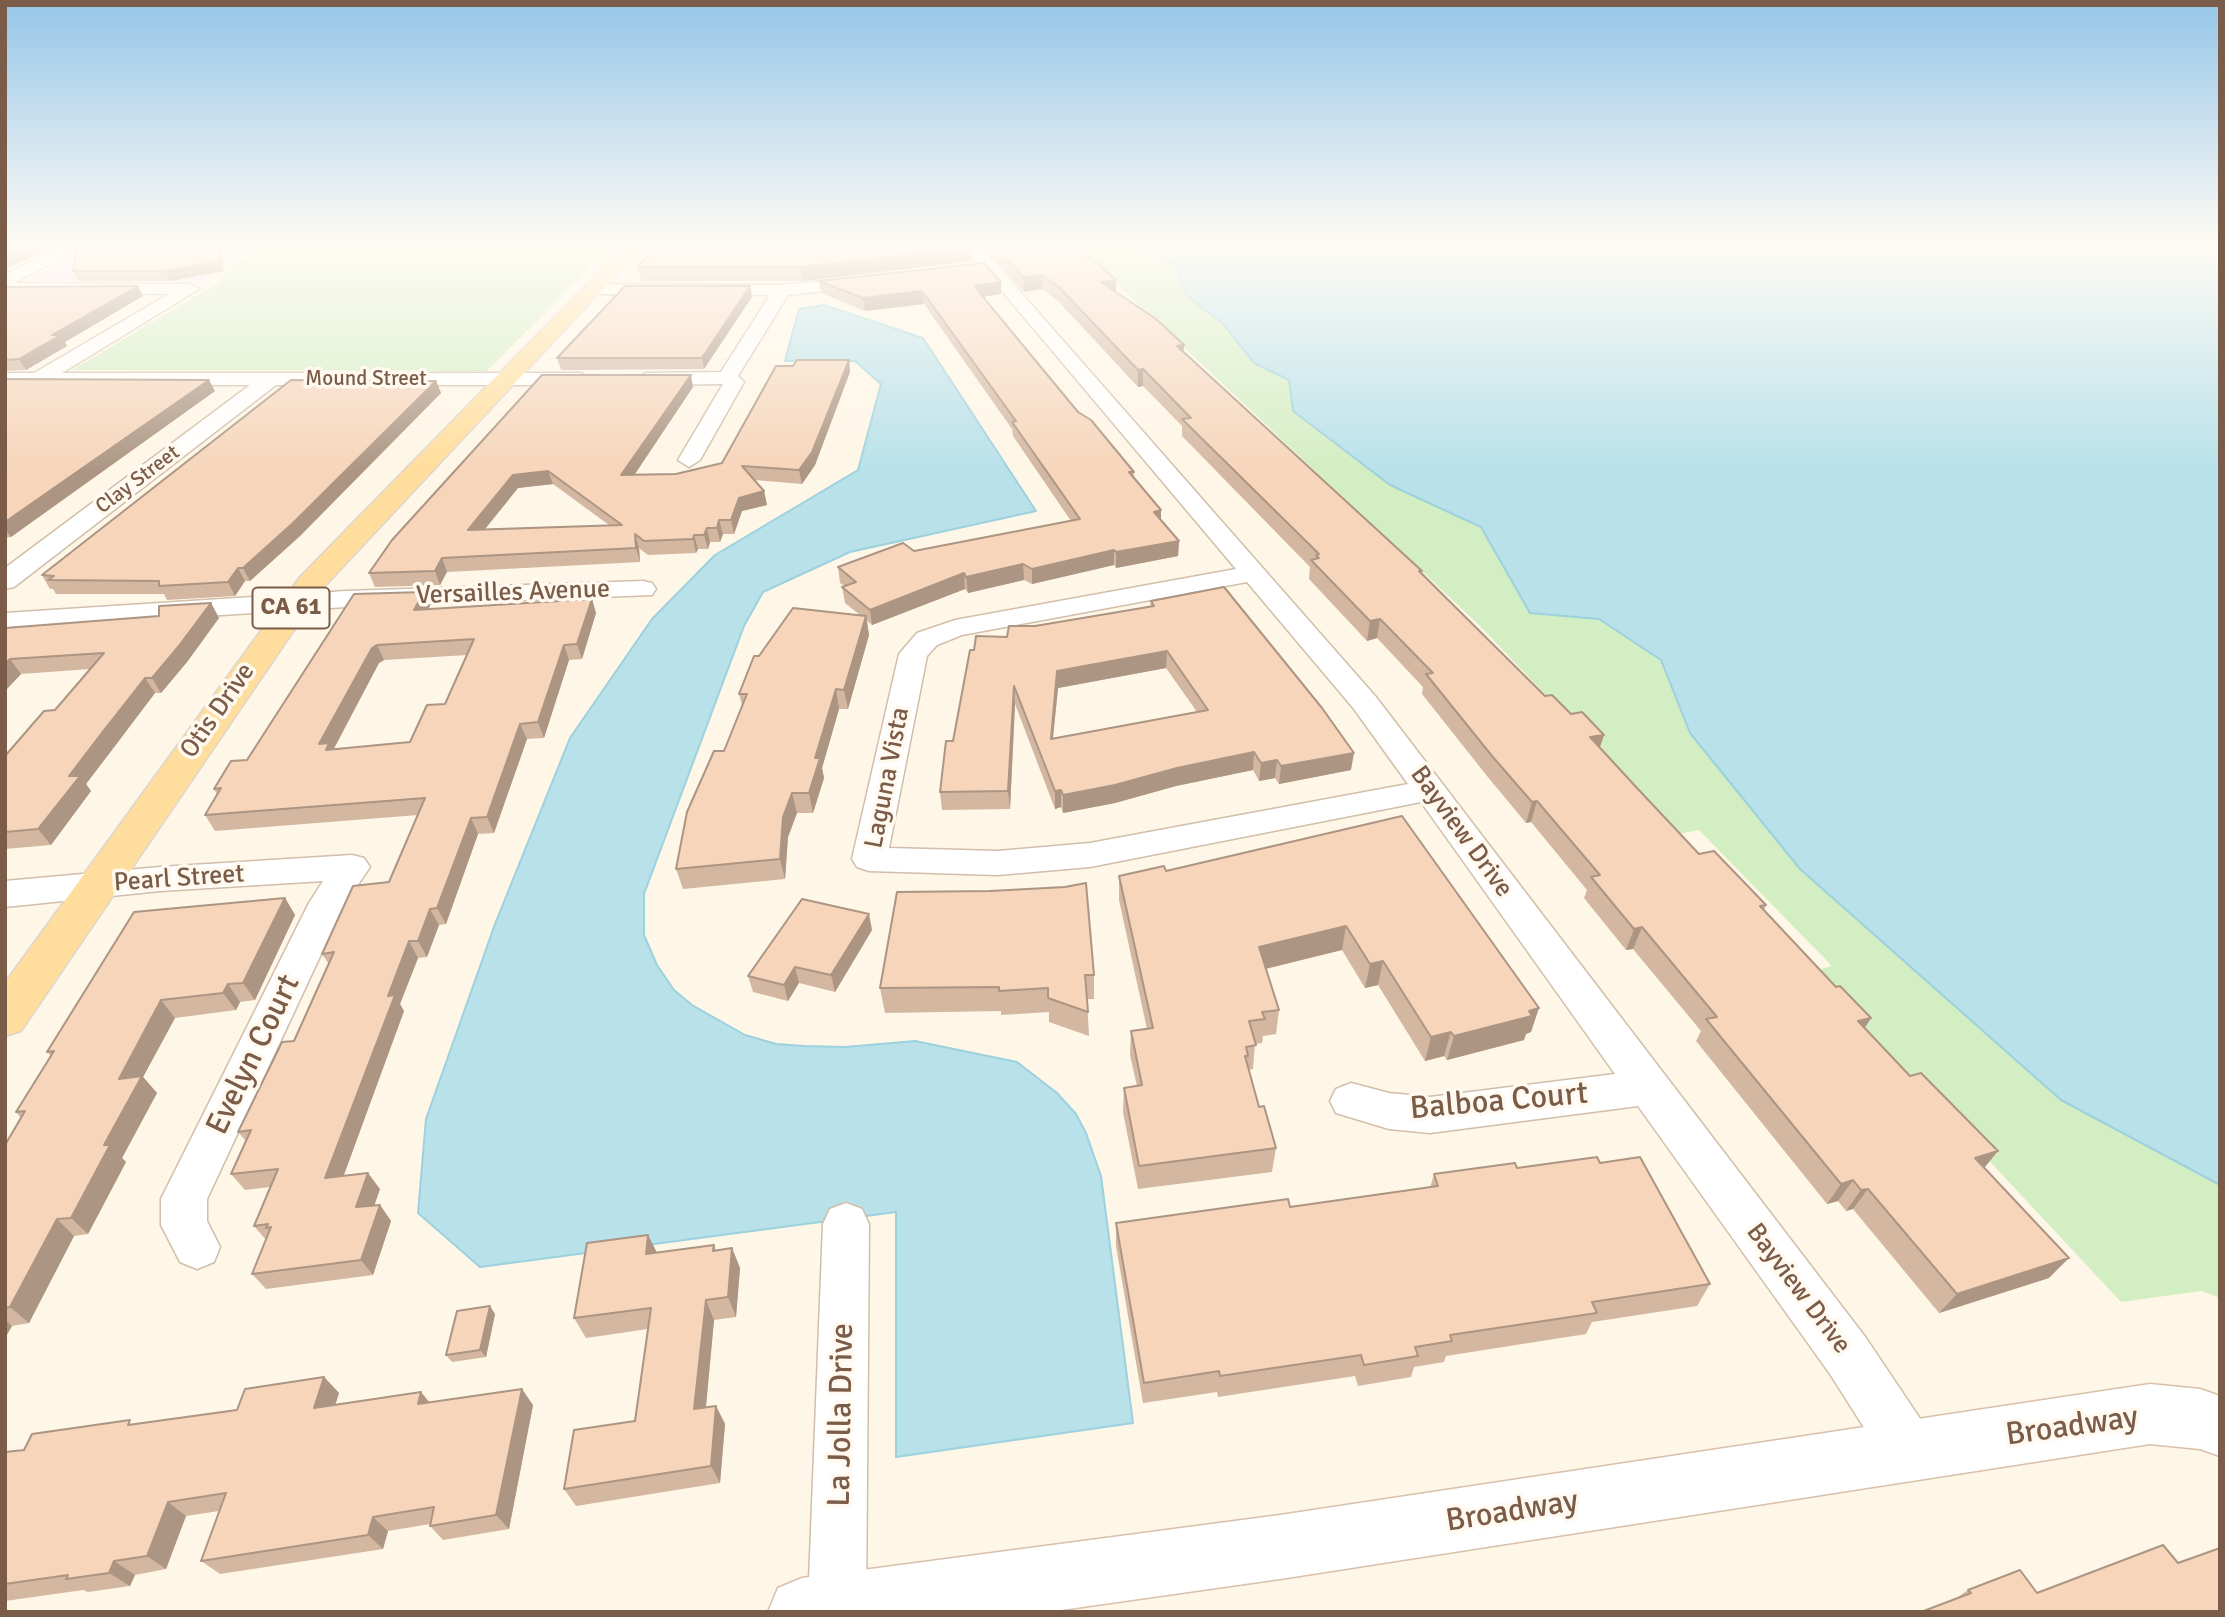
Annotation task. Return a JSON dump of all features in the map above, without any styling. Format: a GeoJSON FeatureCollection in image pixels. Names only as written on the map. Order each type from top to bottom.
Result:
{"type":"FeatureCollection","features":[{"type":"Feature","properties":{"kind":"main road","name":"Otis Drive"},"geometry":{"type":"LineString","coordinates":[[5,1018],[296,602],[561,321]]}},
{"type":"Feature","properties":{"kind":"street"},"geometry":{"type":"LineString","coordinates":[[5,400],[136,321]]}},
{"type":"Feature","properties":{"kind":"street"},"geometry":{"type":"LineString","coordinates":[[727,378],[762,321]]}},
{"type":"Feature","properties":{"kind":"street","name":"Bayview Drive"},"geometry":{"type":"LineString","coordinates":[[1029,321],[1254,573],[1365,703],[1848,1356],[1910,1451]]}},
{"type":"Feature","properties":{"kind":"street"},"geometry":{"type":"LineString","coordinates":[[621,379],[727,378],[734,382],[689,460]]}},
{"type":"Feature","properties":{"kind":"street","name":"Mound Street"},"geometry":{"type":"LineString","coordinates":[[5,379],[595,379]]}},
{"type":"Feature","properties":{"kind":"street","name":"Clay Street"},"geometry":{"type":"LineString","coordinates":[[5,581],[271,379]]}},
{"type":"Feature","properties":{"kind":"street","name":"Laguna Vista"},"geometry":{"type":"LineString","coordinates":[[1254,573],[955,628],[927,639],[913,654],[869,859],[998,863],[1090,855],[1430,790]]}},
{"type":"Feature","properties":{"kind":"street","name":"Versailles Avenue"},"geometry":{"type":"LineString","coordinates":[[5,621],[296,602],[643,589]]}},
{"type":"Feature","properties":{"kind":"street","name":"Pearl Street"},"geometry":{"type":"LineString","coordinates":[[5,894],[352,867]]}},
{"type":"Feature","properties":{"kind":"street","name":"Evelyn Court"},"geometry":{"type":"LineString","coordinates":[[197,1247],[184,1225],[184,1199],[327,903],[352,867]]}},
{"type":"Feature","properties":{"kind":"street","name":"Balboa Court"},"geometry":{"type":"LineString","coordinates":[[1351,1101],[1389,1111],[1430,1115],[1648,1087]]}},
{"type":"Feature","properties":{"kind":"street","name":"La Jolla Drive"},"geometry":{"type":"LineString","coordinates":[[820,1609],[846,1224]]}},
{"type":"Feature","properties":{"kind":"street","name":"Broadway"},"geometry":{"type":"LineString","coordinates":[[820,1609],[1280,1547],[2150,1414],[2200,1419],[2220,1426]]}},
{"type":"Feature","properties":{"kind":"green space"},"geometry":{"type":"Polygon","coordinates":[[[153,321],[536,321],[487,371],[72,370],[153,321]]]}},
{"type":"Feature","properties":{"kind":"green space"},"geometry":{"type":"Polygon","coordinates":[[[1156,321],[2220,321],[2220,1298],[2201,1291],[2121,1302],[1812,971],[1832,966],[1699,830],[1678,834],[1479,625],[1156,321]]]}},
{"type":"Feature","properties":{"kind":"water"},"geometry":{"type":"Polygon","coordinates":[[[796,321],[873,321],[923,338],[1036,511],[850,552],[763,592],[744,626],[644,894],[644,935],[657,965],[674,990],[692,1005],[745,1035],[776,1044],[804,1046],[845,1047],[915,1041],[1017,1062],[1057,1093],[1076,1114],[1086,1133],[1101,1176],[1133,1423],[896,1457],[896,1212],[480,1267],[418,1213],[426,1119],[495,924],[570,738],[652,619],[715,555],[858,470],[881,384],[855,361],[785,361],[796,321]]]}},
{"type":"Feature","properties":{"kind":"water"},"geometry":{"type":"Polygon","coordinates":[[[1220,321],[2220,321],[2220,1185],[2061,1100],[1800,869],[1690,733],[1661,660],[1599,619],[1530,613],[1481,527],[1390,485],[1293,411],[1289,380],[1254,363],[1220,321]]]}},
{"type":"Feature","properties":{"kind":"building"},"geometry":{"type":"Polygon","coordinates":[[[5,321],[76,321],[52,335],[61,335],[19,359],[5,360],[5,321]]]}},
{"type":"Feature","properties":{"kind":"building"},"geometry":{"type":"Polygon","coordinates":[[[592,321],[726,321],[702,358],[557,358],[592,321]]]}},
{"type":"Feature","properties":{"kind":"building"},"geometry":{"type":"Polygon","coordinates":[[[944,321],[1003,321],[1078,412],[1091,420],[1134,472],[1129,472],[1161,510],[1154,512],[1179,541],[1116,552],[1114,550],[1032,569],[1023,564],[966,577],[964,573],[870,610],[842,587],[856,582],[838,567],[903,543],[914,551],[1080,519],[1012,422],[1016,421],[944,321]]]}},
{"type":"Feature","properties":{"kind":"building"},"geometry":{"type":"Polygon","coordinates":[[[1092,321],[1159,321],[1184,345],[1177,346],[1422,571],[1419,571],[1545,696],[1552,695],[1571,714],[1582,712],[1604,735],[1590,737],[1699,854],[1714,851],[1766,905],[1760,906],[1836,987],[1840,986],[1871,1018],[1858,1021],[1910,1076],[1921,1073],[1998,1151],[1975,1158],[2069,1258],[1957,1294],[1868,1189],[1861,1190],[1853,1180],[1841,1184],[1706,1019],[1717,1017],[1642,927],[1634,929],[1591,877],[1600,875],[1537,801],[1532,802],[1492,756],[1426,674],[1433,673],[1380,619],[1370,621],[1311,560],[1319,558],[1316,555],[1319,554],[1182,419],[1191,418],[1143,369],[1138,370],[1092,321]]]}},
{"type":"Feature","properties":{"kind":"building"},"geometry":{"type":"Polygon","coordinates":[[[797,360],[849,360],[812,452],[799,470],[742,466],[764,491],[739,498],[731,520],[719,520],[717,528],[707,528],[704,535],[694,535],[693,539],[644,541],[635,534],[636,548],[442,558],[435,571],[369,573],[392,540],[542,375],[691,375],[621,475],[676,474],[722,463],[776,366],[793,366],[797,360]],[[548,471],[513,475],[468,530],[622,525],[548,471]]]}},
{"type":"Feature","properties":{"kind":"building"},"geometry":{"type":"Polygon","coordinates":[[[5,379],[209,380],[5,522],[5,379]]]}},
{"type":"Feature","properties":{"kind":"building"},"geometry":{"type":"Polygon","coordinates":[[[291,380],[436,381],[293,523],[243,568],[238,568],[228,582],[159,586],[159,581],[48,580],[54,576],[42,575],[291,380]]]}},
{"type":"Feature","properties":{"kind":"building"},"geometry":{"type":"Polygon","coordinates":[[[1224,587],[1322,708],[1354,753],[1281,766],[1277,760],[1261,763],[1254,752],[1063,795],[1061,790],[1055,791],[1014,686],[1008,791],[940,792],[946,741],[953,741],[970,650],[974,650],[976,636],[1007,637],[1009,626],[1035,626],[1154,606],[1151,601],[1224,587]],[[1167,651],[1057,671],[1051,739],[1208,710],[1167,651]]]}},
{"type":"Feature","properties":{"kind":"building"},"geometry":{"type":"Polygon","coordinates":[[[424,592],[414,610],[592,599],[577,644],[564,645],[538,722],[520,724],[487,817],[471,818],[437,908],[430,909],[418,941],[409,941],[388,996],[395,995],[325,1178],[368,1173],[356,1207],[380,1205],[361,1260],[252,1274],[271,1227],[266,1228],[268,1224],[254,1226],[278,1169],[231,1174],[251,1130],[238,1132],[282,1042],[294,1041],[334,952],[322,954],[353,886],[389,882],[425,798],[205,815],[221,788],[214,789],[231,761],[247,760],[354,594],[424,592]],[[474,639],[377,645],[372,648],[319,744],[329,743],[326,750],[410,742],[427,705],[445,704],[474,639]]]}},
{"type":"Feature","properties":{"kind":"building"},"geometry":{"type":"Polygon","coordinates":[[[211,603],[152,678],[145,678],[101,734],[69,776],[80,776],[38,829],[5,832],[5,756],[44,711],[55,710],[104,653],[10,659],[5,664],[5,628],[159,616],[159,606],[211,603]]]}},
{"type":"Feature","properties":{"kind":"building"},"geometry":{"type":"Polygon","coordinates":[[[793,608],[866,616],[844,690],[836,689],[815,758],[820,758],[809,793],[792,793],[783,817],[780,859],[676,869],[687,812],[714,751],[724,751],[747,694],[739,694],[754,656],[759,656],[793,608]]]}},
{"type":"Feature","properties":{"kind":"building"},"geometry":{"type":"Polygon","coordinates":[[[1402,816],[1539,1008],[1529,1011],[1532,1016],[1454,1036],[1451,1032],[1431,1037],[1383,961],[1370,964],[1346,926],[1259,947],[1279,1010],[1262,1012],[1265,1019],[1249,1021],[1256,1045],[1246,1047],[1248,1056],[1245,1056],[1259,1107],[1264,1106],[1276,1148],[1139,1166],[1124,1088],[1142,1085],[1131,1031],[1153,1028],[1119,876],[1164,866],[1166,871],[1402,816]]]}},
{"type":"Feature","properties":{"kind":"building"},"geometry":{"type":"Polygon","coordinates":[[[1086,883],[1094,975],[1085,975],[1088,1012],[1048,998],[1048,988],[999,991],[999,987],[880,988],[897,892],[990,891],[1065,887],[1086,883]]]}},
{"type":"Feature","properties":{"kind":"building"},"geometry":{"type":"Polygon","coordinates":[[[285,898],[243,983],[228,984],[223,993],[161,1000],[119,1079],[142,1076],[104,1145],[110,1145],[71,1218],[57,1219],[10,1307],[5,1308],[5,1145],[25,1111],[16,1112],[54,1051],[47,1052],[134,912],[285,898]]]}},
{"type":"Feature","properties":{"kind":"building"},"geometry":{"type":"Polygon","coordinates":[[[802,899],[869,914],[831,975],[795,967],[784,985],[748,976],[802,899]]]}},
{"type":"Feature","properties":{"kind":"building"},"geometry":{"type":"Polygon","coordinates":[[[1597,1157],[1600,1163],[1640,1157],[1710,1284],[1592,1302],[1597,1313],[1450,1335],[1452,1341],[1415,1347],[1418,1356],[1364,1365],[1361,1355],[1220,1376],[1219,1371],[1144,1383],[1116,1223],[1288,1199],[1290,1207],[1438,1186],[1434,1174],[1515,1163],[1517,1168],[1597,1157]]]}},
{"type":"Feature","properties":{"kind":"building"},"geometry":{"type":"Polygon","coordinates":[[[648,1235],[646,1254],[714,1245],[713,1251],[732,1248],[728,1297],[706,1300],[694,1409],[716,1406],[711,1466],[564,1489],[574,1430],[635,1421],[651,1308],[574,1318],[587,1243],[648,1235]]]}},
{"type":"Feature","properties":{"kind":"building"},"geometry":{"type":"Polygon","coordinates":[[[490,1306],[480,1350],[446,1355],[457,1311],[490,1306]]]}},
{"type":"Feature","properties":{"kind":"building"},"geometry":{"type":"Polygon","coordinates":[[[324,1377],[314,1408],[421,1392],[418,1404],[522,1389],[496,1515],[430,1526],[434,1507],[373,1517],[368,1535],[201,1561],[226,1493],[168,1502],[147,1556],[114,1561],[109,1573],[66,1579],[68,1575],[5,1584],[5,1452],[24,1450],[32,1434],[130,1420],[128,1425],[237,1410],[245,1389],[324,1377]]]}},
{"type":"Feature","properties":{"kind":"building"},"geometry":{"type":"Polygon","coordinates":[[[2163,1545],[2178,1563],[2220,1548],[2220,1612],[1921,1612],[2020,1570],[2037,1593],[2163,1545]]]}}]}
